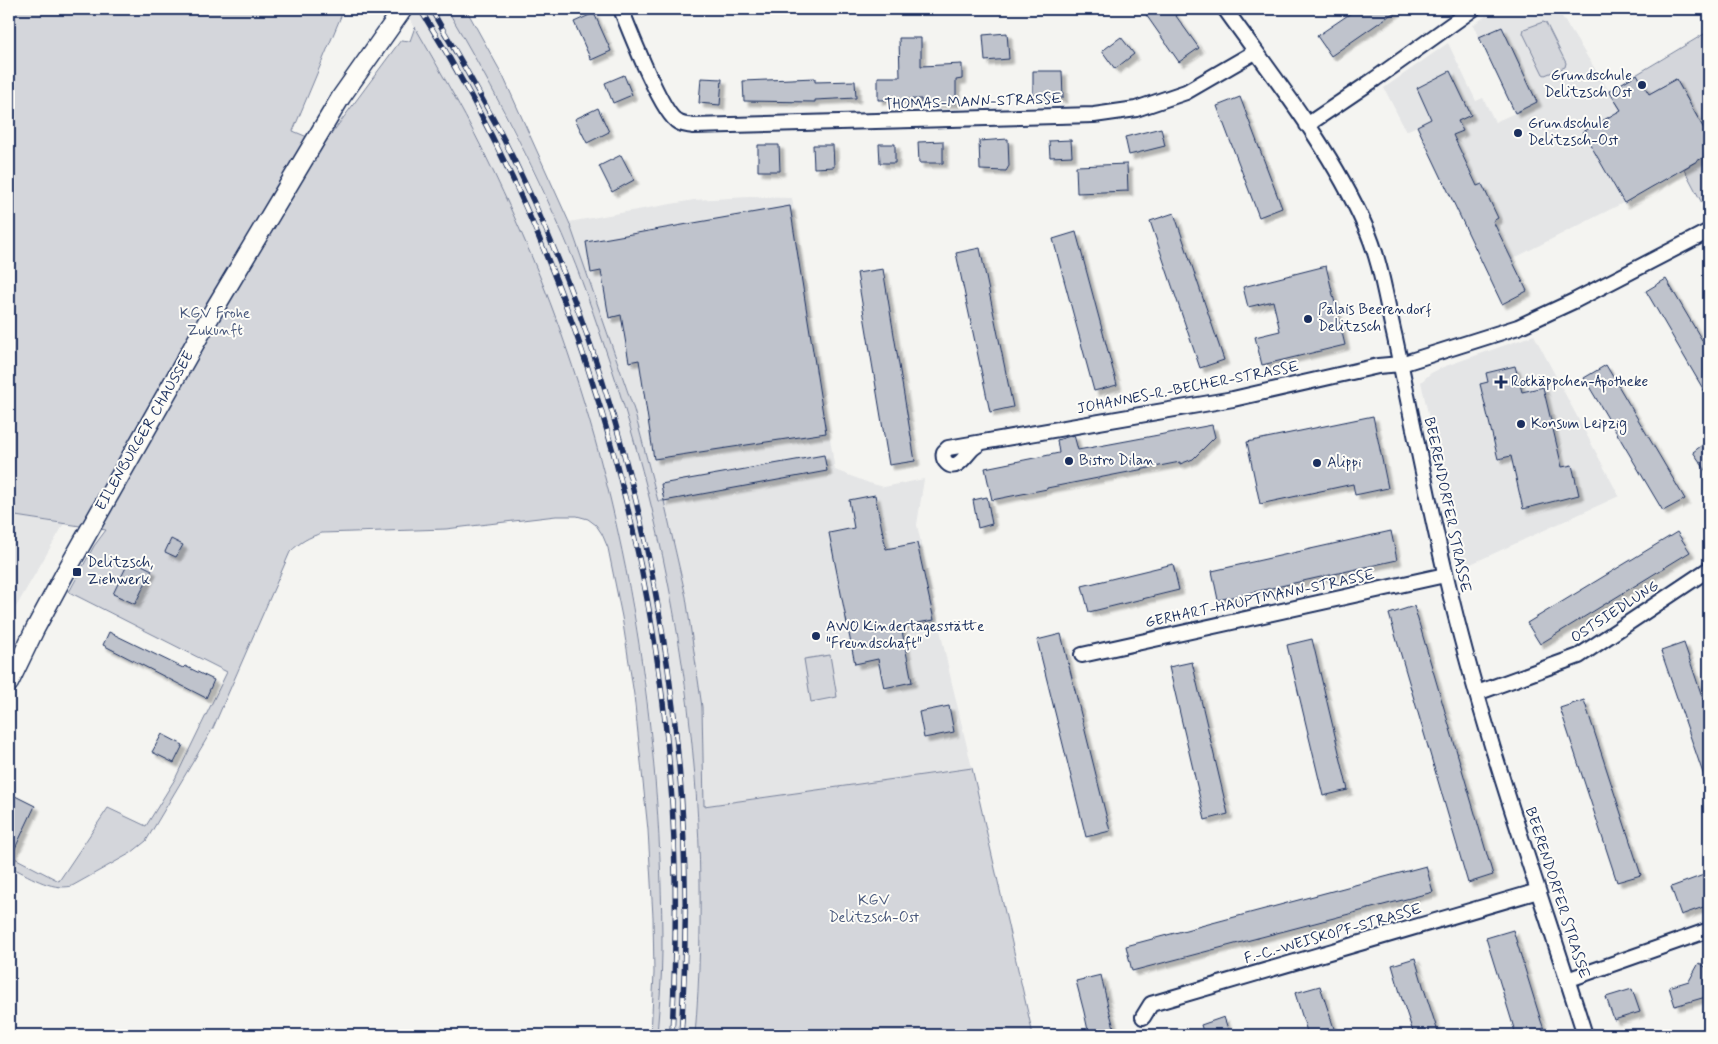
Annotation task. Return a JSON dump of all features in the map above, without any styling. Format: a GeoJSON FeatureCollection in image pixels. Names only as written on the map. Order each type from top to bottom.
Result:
{"type":"FeatureCollection","features":[{"type":"Feature","properties":{"kind":"street","name":"EILENBURGER CHAUSSEE"},"geometry":{"type":"LineString","coordinates":[[9,683],[60,583],[139,439],[219,300],[341,97],[403,9]]}},
{"type":"Feature","properties":{"kind":"street","name":"THOMAS-MANN-STRASSE"},"geometry":{"type":"LineString","coordinates":[[621,9],[638,52],[664,106],[678,122],[693,126],[1094,115],[1136,109],[1186,92],[1255,52]]}},
{"type":"Feature","properties":{"kind":"street","name":"BEERENDORFER STRASSE"},"geometry":{"type":"LineString","coordinates":[[1225,9],[1308,125],[1336,169],[1366,228],[1376,255],[1445,575],[1464,650],[1584,1035]]}},
{"type":"Feature","properties":{"kind":"street"},"geometry":{"type":"LineString","coordinates":[[1308,125],[1472,9]]}},
{"type":"Feature","properties":{"kind":"street","name":"JOHANNES-R.-BECHER-STRASSE"},"geometry":{"type":"LineString","coordinates":[[982,442],[1232,399],[1378,366],[1401,364],[1518,327],[1574,301],[1709,231]]}},
{"type":"Feature","properties":{"kind":"street","name":"OSTSIEDLUNG"},"geometry":{"type":"LineString","coordinates":[[1477,693],[1579,656],[1709,569]]}},
{"type":"Feature","properties":{"kind":"street","name":"GERHART-HAUPTMANN-STRASSE"},"geometry":{"type":"LineString","coordinates":[[1082,655],[1445,575]]}},
{"type":"Feature","properties":{"kind":"street","name":"F.-C.-WEISKOPF-STRASSE"},"geometry":{"type":"LineString","coordinates":[[1143,1017],[1151,1004],[1538,891]]}},
{"type":"Feature","properties":{"kind":"street"},"geometry":{"type":"LineString","coordinates":[[1567,980],[1709,930]]}},
{"type":"Feature","properties":{"kind":"shaded area"},"geometry":{"type":"Polygon","coordinates":[[[404,9],[447,9],[479,63],[557,221],[588,297],[624,401],[649,493],[666,571],[682,665],[693,755],[701,924],[695,1035],[657,1035],[662,954],[661,861],[656,780],[646,683],[633,603],[617,526],[594,437],[566,346],[529,251],[492,169],[452,92],[404,9]]]}},
{"type":"Feature","properties":{"kind":"shaded area","name":"Grundschule Delitzsch-Ost"},"geometry":{"type":"Polygon","coordinates":[[[1496,9],[1569,9],[1561,15],[1621,110],[1583,132],[1623,203],[1512,259],[1443,114],[1406,131],[1384,88],[1448,43],[1476,101],[1483,98],[1495,122],[1515,113],[1473,25],[1496,9]]]}},
{"type":"Feature","properties":{"kind":"shaded area"},"geometry":{"type":"Polygon","coordinates":[[[749,197],[792,198],[835,470],[884,487],[924,479],[917,525],[972,768],[704,806],[702,707],[686,597],[664,501],[658,502],[634,410],[569,222],[694,200],[749,197]]]}},
{"type":"Feature","properties":{"kind":"shaded area"},"geometry":{"type":"Polygon","coordinates":[[[1534,335],[1619,496],[1462,568],[1421,382],[1431,373],[1443,367],[1534,335]]]}},
{"type":"Feature","properties":{"kind":"shaded area"},"geometry":{"type":"Polygon","coordinates":[[[9,515],[64,524],[9,619],[9,515]]]}},
{"type":"Feature","properties":{"kind":"green space","name":"KGV Frohe Zukunft"},"geometry":{"type":"Polygon","coordinates":[[[9,9],[344,9],[293,131],[324,144],[401,40],[410,41],[415,27],[475,134],[532,258],[566,347],[589,420],[609,495],[626,569],[639,645],[656,797],[661,874],[662,951],[657,1035],[651,1035],[654,973],[648,830],[634,695],[622,617],[608,548],[602,534],[596,525],[588,519],[577,516],[556,516],[446,529],[322,533],[305,540],[290,552],[213,728],[146,841],[131,853],[72,886],[64,887],[47,884],[9,866],[9,855],[59,881],[108,808],[146,826],[175,779],[227,672],[69,592],[94,546],[106,530],[9,515],[9,9]]]}},
{"type":"Feature","properties":{"kind":"green space","name":"KGV Delitzsch-Ost"},"geometry":{"type":"Polygon","coordinates":[[[447,9],[466,9],[503,76],[569,222],[634,410],[658,501],[664,501],[686,597],[702,707],[704,806],[972,768],[1033,1035],[695,1035],[700,948],[699,860],[695,773],[685,686],[671,599],[653,513],[631,428],[599,329],[570,250],[544,192],[491,86],[447,9]]]}},
{"type":"Feature","properties":{"kind":"green space"},"geometry":{"type":"Polygon","coordinates":[[[1543,22],[1546,23],[1566,63],[1565,67],[1545,75],[1523,33],[1524,29],[1543,22]]]}},
{"type":"Feature","properties":{"kind":"green space","name":"Grundschule Delitzsch Ost"},"geometry":{"type":"Polygon","coordinates":[[[1709,31],[1709,138],[1676,79],[1621,110],[1609,91],[1709,31]]]}},
{"type":"Feature","properties":{"kind":"green space"},"geometry":{"type":"Polygon","coordinates":[[[1709,154],[1709,199],[1702,203],[1684,169],[1709,154]]]}},
{"type":"Feature","properties":{"kind":"green space"},"geometry":{"type":"Polygon","coordinates":[[[830,655],[837,697],[811,702],[804,659],[830,655]]]}},
{"type":"Feature","properties":{"kind":"building"},"geometry":{"type":"Polygon","coordinates":[[[1142,9],[1171,9],[1199,48],[1179,62],[1142,9]]]}},
{"type":"Feature","properties":{"kind":"building"},"geometry":{"type":"Polygon","coordinates":[[[1357,9],[1399,9],[1331,56],[1317,36],[1357,9]]]}},
{"type":"Feature","properties":{"kind":"building"},"geometry":{"type":"Polygon","coordinates":[[[594,13],[611,51],[591,60],[574,22],[594,13]]]}},
{"type":"Feature","properties":{"kind":"building"},"geometry":{"type":"Polygon","coordinates":[[[1502,27],[1537,102],[1515,113],[1479,37],[1502,27]]]}},
{"type":"Feature","properties":{"kind":"building"},"geometry":{"type":"Polygon","coordinates":[[[1007,33],[1009,59],[985,61],[983,35],[1007,33]]]}},
{"type":"Feature","properties":{"kind":"building"},"geometry":{"type":"Polygon","coordinates":[[[1121,37],[1134,54],[1115,69],[1102,51],[1121,37]]]}},
{"type":"Feature","properties":{"kind":"building"},"geometry":{"type":"Polygon","coordinates":[[[899,38],[921,38],[921,66],[962,64],[962,79],[956,80],[956,103],[921,103],[921,99],[878,100],[878,77],[900,77],[899,38]]]}},
{"type":"Feature","properties":{"kind":"building"},"geometry":{"type":"Polygon","coordinates":[[[1033,71],[1062,71],[1063,98],[1033,98],[1033,71]]]}},
{"type":"Feature","properties":{"kind":"building"},"geometry":{"type":"Polygon","coordinates":[[[1450,71],[1471,115],[1458,121],[1463,131],[1453,135],[1477,186],[1482,184],[1498,218],[1493,221],[1527,291],[1502,304],[1417,126],[1431,119],[1417,88],[1450,71]]]}},
{"type":"Feature","properties":{"kind":"building"},"geometry":{"type":"Polygon","coordinates":[[[1637,74],[1649,94],[1676,79],[1709,138],[1709,154],[1624,203],[1583,132],[1621,110],[1609,91],[1637,74]]]}},
{"type":"Feature","properties":{"kind":"building"},"geometry":{"type":"Polygon","coordinates":[[[624,75],[632,95],[613,103],[605,83],[624,75]]]}},
{"type":"Feature","properties":{"kind":"building"},"geometry":{"type":"Polygon","coordinates":[[[701,78],[722,79],[720,105],[699,103],[701,78]]]}},
{"type":"Feature","properties":{"kind":"building"},"geometry":{"type":"Polygon","coordinates":[[[815,78],[815,82],[855,81],[856,98],[815,100],[815,102],[744,101],[743,81],[815,78]]]}},
{"type":"Feature","properties":{"kind":"building"},"geometry":{"type":"Polygon","coordinates":[[[1240,97],[1282,208],[1259,217],[1217,106],[1240,97]]]}},
{"type":"Feature","properties":{"kind":"building"},"geometry":{"type":"Polygon","coordinates":[[[598,108],[609,132],[587,143],[575,119],[598,108]]]}},
{"type":"Feature","properties":{"kind":"building"},"geometry":{"type":"Polygon","coordinates":[[[1161,128],[1165,146],[1129,155],[1125,137],[1161,128]]]}},
{"type":"Feature","properties":{"kind":"building"},"geometry":{"type":"Polygon","coordinates":[[[1008,139],[1009,166],[1006,171],[980,170],[979,141],[1008,139]]]}},
{"type":"Feature","properties":{"kind":"building"},"geometry":{"type":"Polygon","coordinates":[[[1071,140],[1072,156],[1050,157],[1049,141],[1071,140]]]}},
{"type":"Feature","properties":{"kind":"building"},"geometry":{"type":"Polygon","coordinates":[[[943,141],[943,163],[919,163],[918,142],[943,141]]]}},
{"type":"Feature","properties":{"kind":"building"},"geometry":{"type":"Polygon","coordinates":[[[879,144],[895,144],[895,163],[880,163],[879,144]]]}},
{"type":"Feature","properties":{"kind":"building"},"geometry":{"type":"Polygon","coordinates":[[[758,145],[779,145],[780,171],[758,171],[758,145]]]}},
{"type":"Feature","properties":{"kind":"building"},"geometry":{"type":"Polygon","coordinates":[[[813,145],[833,145],[834,167],[814,168],[813,145]]]}},
{"type":"Feature","properties":{"kind":"building"},"geometry":{"type":"Polygon","coordinates":[[[621,155],[634,180],[612,192],[599,166],[621,155]]]}},
{"type":"Feature","properties":{"kind":"building"},"geometry":{"type":"Polygon","coordinates":[[[1127,164],[1128,191],[1077,193],[1076,166],[1127,164]]]}},
{"type":"Feature","properties":{"kind":"building"},"geometry":{"type":"Polygon","coordinates":[[[790,206],[826,433],[654,459],[639,360],[629,362],[621,315],[609,318],[601,271],[591,273],[586,242],[790,206]]]}},
{"type":"Feature","properties":{"kind":"building"},"geometry":{"type":"Polygon","coordinates":[[[1174,213],[1224,360],[1200,368],[1150,221],[1174,213]]]}},
{"type":"Feature","properties":{"kind":"building"},"geometry":{"type":"Polygon","coordinates":[[[1076,232],[1117,385],[1094,391],[1053,239],[1076,232]]]}},
{"type":"Feature","properties":{"kind":"building"},"geometry":{"type":"Polygon","coordinates":[[[980,248],[1013,407],[990,412],[956,253],[980,248]]]}},
{"type":"Feature","properties":{"kind":"building","name":"Palais Beerendorf Delitzsch"},"geometry":{"type":"Polygon","coordinates":[[[1326,266],[1345,345],[1262,365],[1255,337],[1280,331],[1273,301],[1248,307],[1243,287],[1326,266]]]}},
{"type":"Feature","properties":{"kind":"building"},"geometry":{"type":"Polygon","coordinates":[[[883,269],[915,461],[889,465],[857,273],[883,269]]]}},
{"type":"Feature","properties":{"kind":"building"},"geometry":{"type":"Polygon","coordinates":[[[1666,279],[1709,352],[1709,399],[1646,291],[1666,279]]]}},
{"type":"Feature","properties":{"kind":"building"},"geometry":{"type":"Polygon","coordinates":[[[1606,365],[1685,499],[1663,511],[1584,378],[1606,365]]]}},
{"type":"Feature","properties":{"kind":"building","name":"Konsum Leipzig"},"geometry":{"type":"Polygon","coordinates":[[[1515,366],[1522,392],[1543,387],[1562,467],[1572,465],[1579,495],[1523,509],[1511,456],[1498,459],[1480,384],[1488,382],[1486,373],[1515,366]]]}},
{"type":"Feature","properties":{"kind":"building","name":"Alippi"},"geometry":{"type":"Polygon","coordinates":[[[1373,416],[1388,488],[1355,495],[1353,484],[1260,504],[1247,442],[1373,416]]]}},
{"type":"Feature","properties":{"kind":"building"},"geometry":{"type":"Polygon","coordinates":[[[1212,425],[1215,437],[1193,459],[1180,464],[1180,462],[992,500],[985,468],[1059,453],[1057,440],[1074,435],[1078,450],[1212,425]]]}},
{"type":"Feature","properties":{"kind":"building"},"geometry":{"type":"Polygon","coordinates":[[[1709,440],[1709,475],[1693,452],[1709,440]]]}},
{"type":"Feature","properties":{"kind":"building"},"geometry":{"type":"Polygon","coordinates":[[[824,455],[827,471],[664,501],[661,484],[824,455]]]}},
{"type":"Feature","properties":{"kind":"building"},"geometry":{"type":"Polygon","coordinates":[[[875,495],[886,549],[917,543],[934,620],[901,626],[912,682],[884,688],[878,659],[855,664],[829,533],[854,528],[849,500],[875,495]]]}},
{"type":"Feature","properties":{"kind":"building"},"geometry":{"type":"Polygon","coordinates":[[[987,497],[992,524],[978,528],[973,500],[987,497]]]}},
{"type":"Feature","properties":{"kind":"building"},"geometry":{"type":"Polygon","coordinates":[[[1391,531],[1397,560],[1218,600],[1212,571],[1391,531]]]}},
{"type":"Feature","properties":{"kind":"building"},"geometry":{"type":"Polygon","coordinates":[[[1677,532],[1690,552],[1540,644],[1527,623],[1677,532]]]}},
{"type":"Feature","properties":{"kind":"building"},"geometry":{"type":"Polygon","coordinates":[[[171,539],[183,545],[176,557],[165,552],[171,539]]]}},
{"type":"Feature","properties":{"kind":"building"},"geometry":{"type":"Polygon","coordinates":[[[130,559],[152,570],[135,604],[113,594],[130,559]]]}},
{"type":"Feature","properties":{"kind":"building"},"geometry":{"type":"Polygon","coordinates":[[[1173,564],[1179,590],[1089,612],[1082,586],[1173,564]]]}},
{"type":"Feature","properties":{"kind":"building"},"geometry":{"type":"Polygon","coordinates":[[[1414,606],[1493,875],[1468,883],[1389,614],[1414,606]]]}},
{"type":"Feature","properties":{"kind":"building"},"geometry":{"type":"Polygon","coordinates":[[[109,632],[183,668],[185,666],[214,680],[206,698],[103,645],[109,632]]]}},
{"type":"Feature","properties":{"kind":"building"},"geometry":{"type":"Polygon","coordinates":[[[1061,634],[1110,831],[1086,837],[1037,640],[1061,634]]]}},
{"type":"Feature","properties":{"kind":"building"},"geometry":{"type":"Polygon","coordinates":[[[1312,639],[1348,790],[1323,796],[1287,645],[1312,639]]]}},
{"type":"Feature","properties":{"kind":"building"},"geometry":{"type":"Polygon","coordinates":[[[1684,643],[1709,717],[1709,785],[1707,785],[1661,651],[1684,643]]]}},
{"type":"Feature","properties":{"kind":"building"},"geometry":{"type":"Polygon","coordinates":[[[1192,662],[1228,814],[1205,820],[1169,667],[1192,662]]]}},
{"type":"Feature","properties":{"kind":"building"},"geometry":{"type":"Polygon","coordinates":[[[1584,700],[1641,875],[1617,882],[1560,708],[1584,700]]]}},
{"type":"Feature","properties":{"kind":"building"},"geometry":{"type":"Polygon","coordinates":[[[949,706],[954,732],[924,738],[919,712],[949,706]]]}},
{"type":"Feature","properties":{"kind":"building"},"geometry":{"type":"Polygon","coordinates":[[[162,734],[183,745],[174,763],[152,752],[162,734]]]}},
{"type":"Feature","properties":{"kind":"building"},"geometry":{"type":"Polygon","coordinates":[[[9,793],[35,806],[9,861],[9,793]]]}},
{"type":"Feature","properties":{"kind":"building"},"geometry":{"type":"Polygon","coordinates":[[[1426,866],[1433,892],[1132,971],[1126,946],[1426,866]]]}},
{"type":"Feature","properties":{"kind":"building"},"geometry":{"type":"Polygon","coordinates":[[[1709,873],[1709,905],[1681,915],[1671,887],[1709,873]]]}},
{"type":"Feature","properties":{"kind":"building"},"geometry":{"type":"Polygon","coordinates":[[[1513,930],[1546,1035],[1516,1035],[1486,938],[1513,930]]]}},
{"type":"Feature","properties":{"kind":"building"},"geometry":{"type":"Polygon","coordinates":[[[1415,958],[1439,1035],[1414,1035],[1401,996],[1392,965],[1415,958]]]}},
{"type":"Feature","properties":{"kind":"building"},"geometry":{"type":"Polygon","coordinates":[[[1699,963],[1709,969],[1709,996],[1675,1006],[1669,987],[1689,981],[1699,963]]]}},
{"type":"Feature","properties":{"kind":"building"},"geometry":{"type":"Polygon","coordinates":[[[1101,975],[1116,1035],[1089,1035],[1076,981],[1101,975]]]}},
{"type":"Feature","properties":{"kind":"building"},"geometry":{"type":"Polygon","coordinates":[[[1320,986],[1336,1035],[1308,1035],[1295,993],[1320,986]]]}},
{"type":"Feature","properties":{"kind":"building"},"geometry":{"type":"Polygon","coordinates":[[[1632,989],[1640,1012],[1614,1020],[1606,997],[1632,989]]]}},
{"type":"Feature","properties":{"kind":"building"},"geometry":{"type":"Polygon","coordinates":[[[1224,1017],[1230,1035],[1204,1035],[1201,1025],[1224,1017]]]}},
{"type":"Feature","properties":{"kind":"railway"},"geometry":{"type":"LineString","coordinates":[[420,9],[475,103],[523,202],[565,304],[601,408],[629,515],[651,624],[666,732],[674,841],[675,890],[672,1035]]}},
{"type":"Feature","properties":{"kind":"railway"},"geometry":{"type":"LineString","coordinates":[[431,9],[497,126],[547,232],[589,341],[624,454],[651,568],[670,685],[682,802],[685,919],[681,1035]]}},
{"type":"Feature","properties":{"kind":"place","name":"Grundschule Delitzsch Ost"},"geometry":{"type":"Point","coordinates":[1642,85]}},
{"type":"Feature","properties":{"kind":"place","name":"Grundschule Delitzsch-Ost"},"geometry":{"type":"Point","coordinates":[1518,133]}},
{"type":"Feature","properties":{"kind":"place","name":"Palais Beerendorf Delitzsch"},"geometry":{"type":"Point","coordinates":[1308,319]}},
{"type":"Feature","properties":{"kind":"place","name":"Rotkäppchen-Apotheke"},"geometry":{"type":"Point","coordinates":[1501,382]}},
{"type":"Feature","properties":{"kind":"place","name":"Konsum Leipzig"},"geometry":{"type":"Point","coordinates":[1521,424]}},
{"type":"Feature","properties":{"kind":"place","name":"Bistro Dilan"},"geometry":{"type":"Point","coordinates":[1069,461]}},
{"type":"Feature","properties":{"kind":"place","name":"Alippi"},"geometry":{"type":"Point","coordinates":[1317,463]}},
{"type":"Feature","properties":{"kind":"place","name":"Delitzsch, Ziehwerk"},"geometry":{"type":"Point","coordinates":[77,572]}},
{"type":"Feature","properties":{"kind":"place","name":"AWO Kindertagesstätte \"Freundschaft\""},"geometry":{"type":"Point","coordinates":[816,636]}}]}
